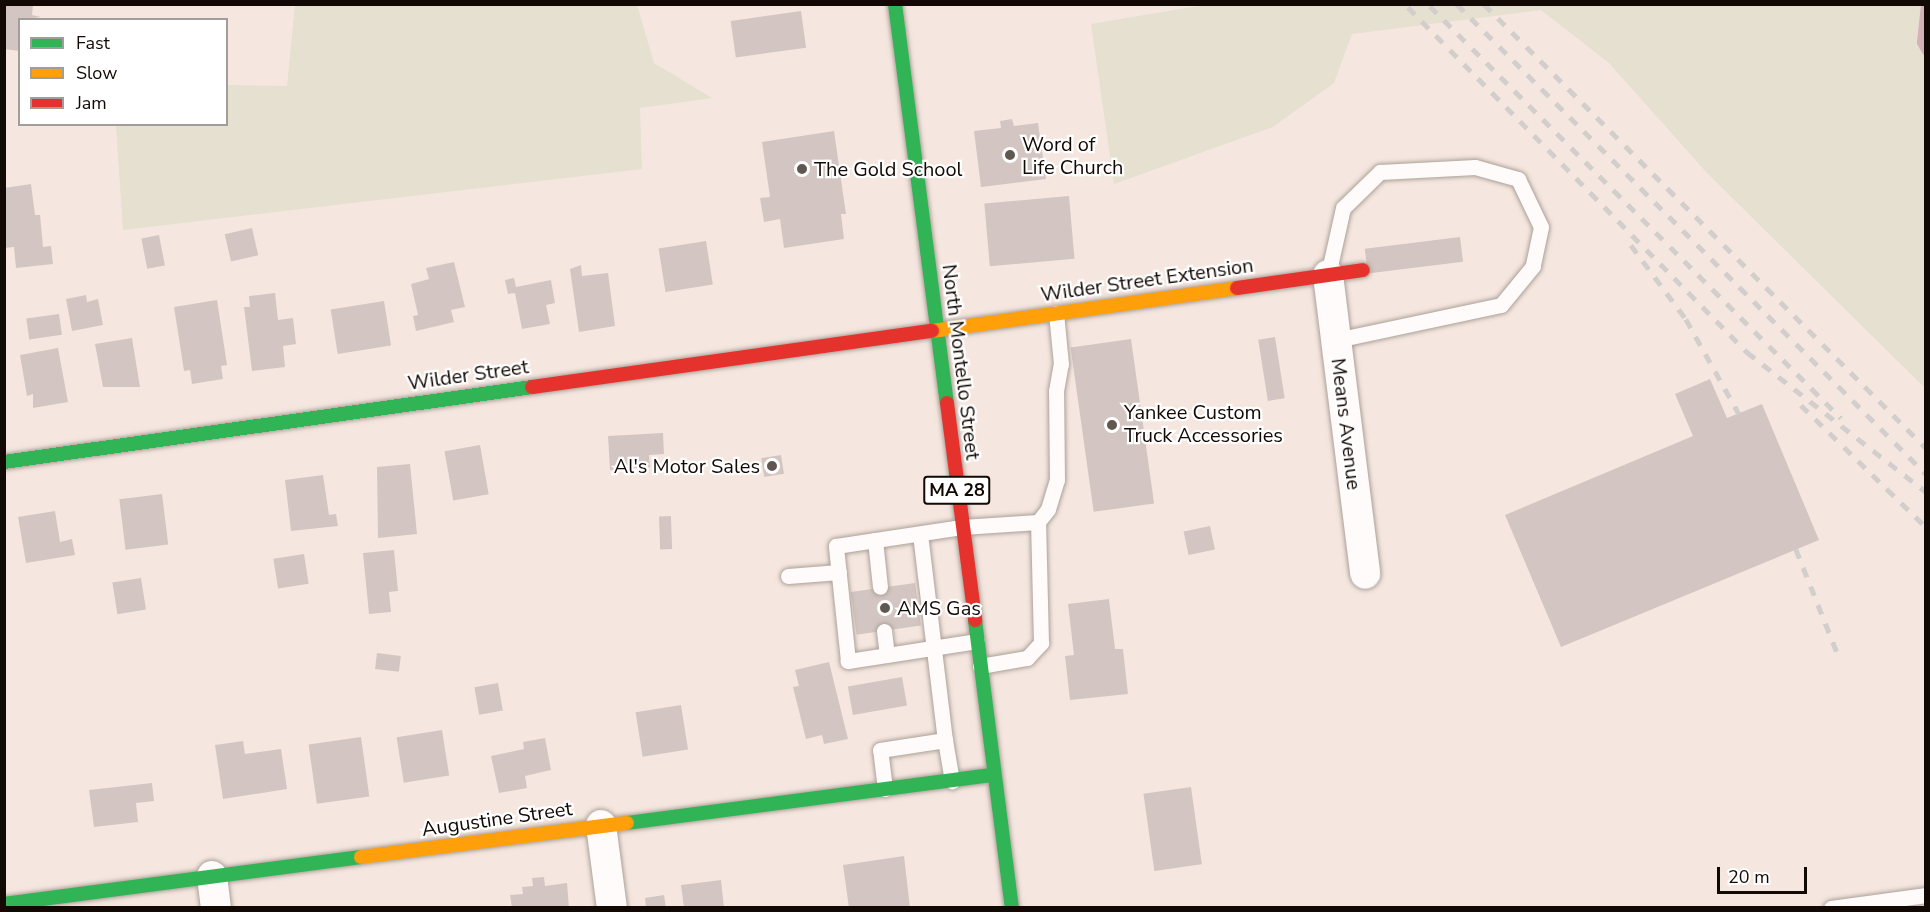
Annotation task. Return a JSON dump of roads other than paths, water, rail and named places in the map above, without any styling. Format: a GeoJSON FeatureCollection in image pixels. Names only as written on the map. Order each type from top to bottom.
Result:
{"type":"FeatureCollection","features":[{"type":"Feature","properties":{"kind":"street","name":"North Montello Street"},"geometry":{"type":"LineString","coordinates":[[895,4],[1012,908]]}},
{"type":"Feature","properties":{"kind":"street","name":"Wilder Street Extension"},"geometry":{"type":"LineString","coordinates":[[937,327],[1056,313],[1363,270]]}},
{"type":"Feature","properties":{"kind":"street","name":"Means Avenue"},"geometry":{"type":"LineString","coordinates":[[1328,275],[1365,574]]}},
{"type":"Feature","properties":{"kind":"street","name":"Wilder Street"},"geometry":{"type":"LineString","coordinates":[[4,462],[937,327]]}},
{"type":"Feature","properties":{"kind":"street","name":"Augustine Street"},"geometry":{"type":"LineString","coordinates":[[4,904],[994,775]]}},
{"type":"Feature","properties":{"kind":"street"},"geometry":{"type":"LineString","coordinates":[[601,825],[612,908]]}},
{"type":"Feature","properties":{"kind":"street"},"geometry":{"type":"LineString","coordinates":[[212,876],[216,908]]}},
{"type":"Feature","properties":{"kind":"lane"},"geometry":{"type":"LineString","coordinates":[[1328,275],[1344,208],[1380,172],[1475,166],[1518,178],[1541,227],[1533,266],[1501,305],[1336,340]]}},
{"type":"Feature","properties":{"kind":"lane"},"geometry":{"type":"LineString","coordinates":[[980,666],[1027,658],[1038,650],[1038,522],[1048,509],[1057,480],[1056,392],[1061,364],[1056,313]]}},
{"type":"Feature","properties":{"kind":"lane"},"geometry":{"type":"LineString","coordinates":[[977,641],[848,661],[836,546],[962,527],[1038,522]]}},
{"type":"Feature","properties":{"kind":"lane"},"geometry":{"type":"LineString","coordinates":[[920,534],[952,781]]}},
{"type":"Feature","properties":{"kind":"lane"},"geometry":{"type":"LineString","coordinates":[[875,540],[880,587]]}},
{"type":"Feature","properties":{"kind":"lane"},"geometry":{"type":"LineString","coordinates":[[788,576],[839,572]]}},
{"type":"Feature","properties":{"kind":"lane"},"geometry":{"type":"LineString","coordinates":[[884,631],[887,655]]}},
{"type":"Feature","properties":{"kind":"lane"},"geometry":{"type":"LineString","coordinates":[[885,789],[880,750],[945,740]]}},
{"type":"Feature","properties":{"kind":"lane"},"geometry":{"type":"LineString","coordinates":[[1831,908],[1926,895]]}},
{"type":"Feature","properties":{"kind":"waterway"},"geometry":{"type":"LineString","coordinates":[[1925,4],[1921,42],[1926,51]]}},
{"type":"Feature","properties":{"kind":"railway"},"geometry":{"type":"LineString","coordinates":[[1457,4],[1926,474]]}},
{"type":"Feature","properties":{"kind":"railway"},"geometry":{"type":"LineString","coordinates":[[1484,4],[1926,448]]}},
{"type":"Feature","properties":{"kind":"railway"},"geometry":{"type":"LineString","coordinates":[[1430,6],[1841,418]]}},
{"type":"Feature","properties":{"kind":"railway"},"geometry":{"type":"LineString","coordinates":[[1408,7],[1747,352],[1926,492]]}},
{"type":"Feature","properties":{"kind":"railway"},"geometry":{"type":"LineString","coordinates":[[1631,245],[1686,319],[1739,414]]}},
{"type":"Feature","properties":{"kind":"railway"},"geometry":{"type":"LineString","coordinates":[[1801,405],[1926,527]]}},
{"type":"Feature","properties":{"kind":"railway"},"geometry":{"type":"LineString","coordinates":[[1796,549],[1837,652]]}},
{"type":"Feature","properties":{"kind":"place","name":"Word of Life Church"},"geometry":{"type":"Point","coordinates":[1010,155]}},
{"type":"Feature","properties":{"kind":"place","name":"The Gold School"},"geometry":{"type":"Point","coordinates":[802,169]}},
{"type":"Feature","properties":{"kind":"place","name":"Yankee Custom Truck Accessories"},"geometry":{"type":"Point","coordinates":[1112,425]}},
{"type":"Feature","properties":{"kind":"place","name":"Al's Motor Sales"},"geometry":{"type":"Point","coordinates":[772,466]}},
{"type":"Feature","properties":{"kind":"place","name":"AMS Gas"},"geometry":{"type":"Point","coordinates":[885,608]}}]}
